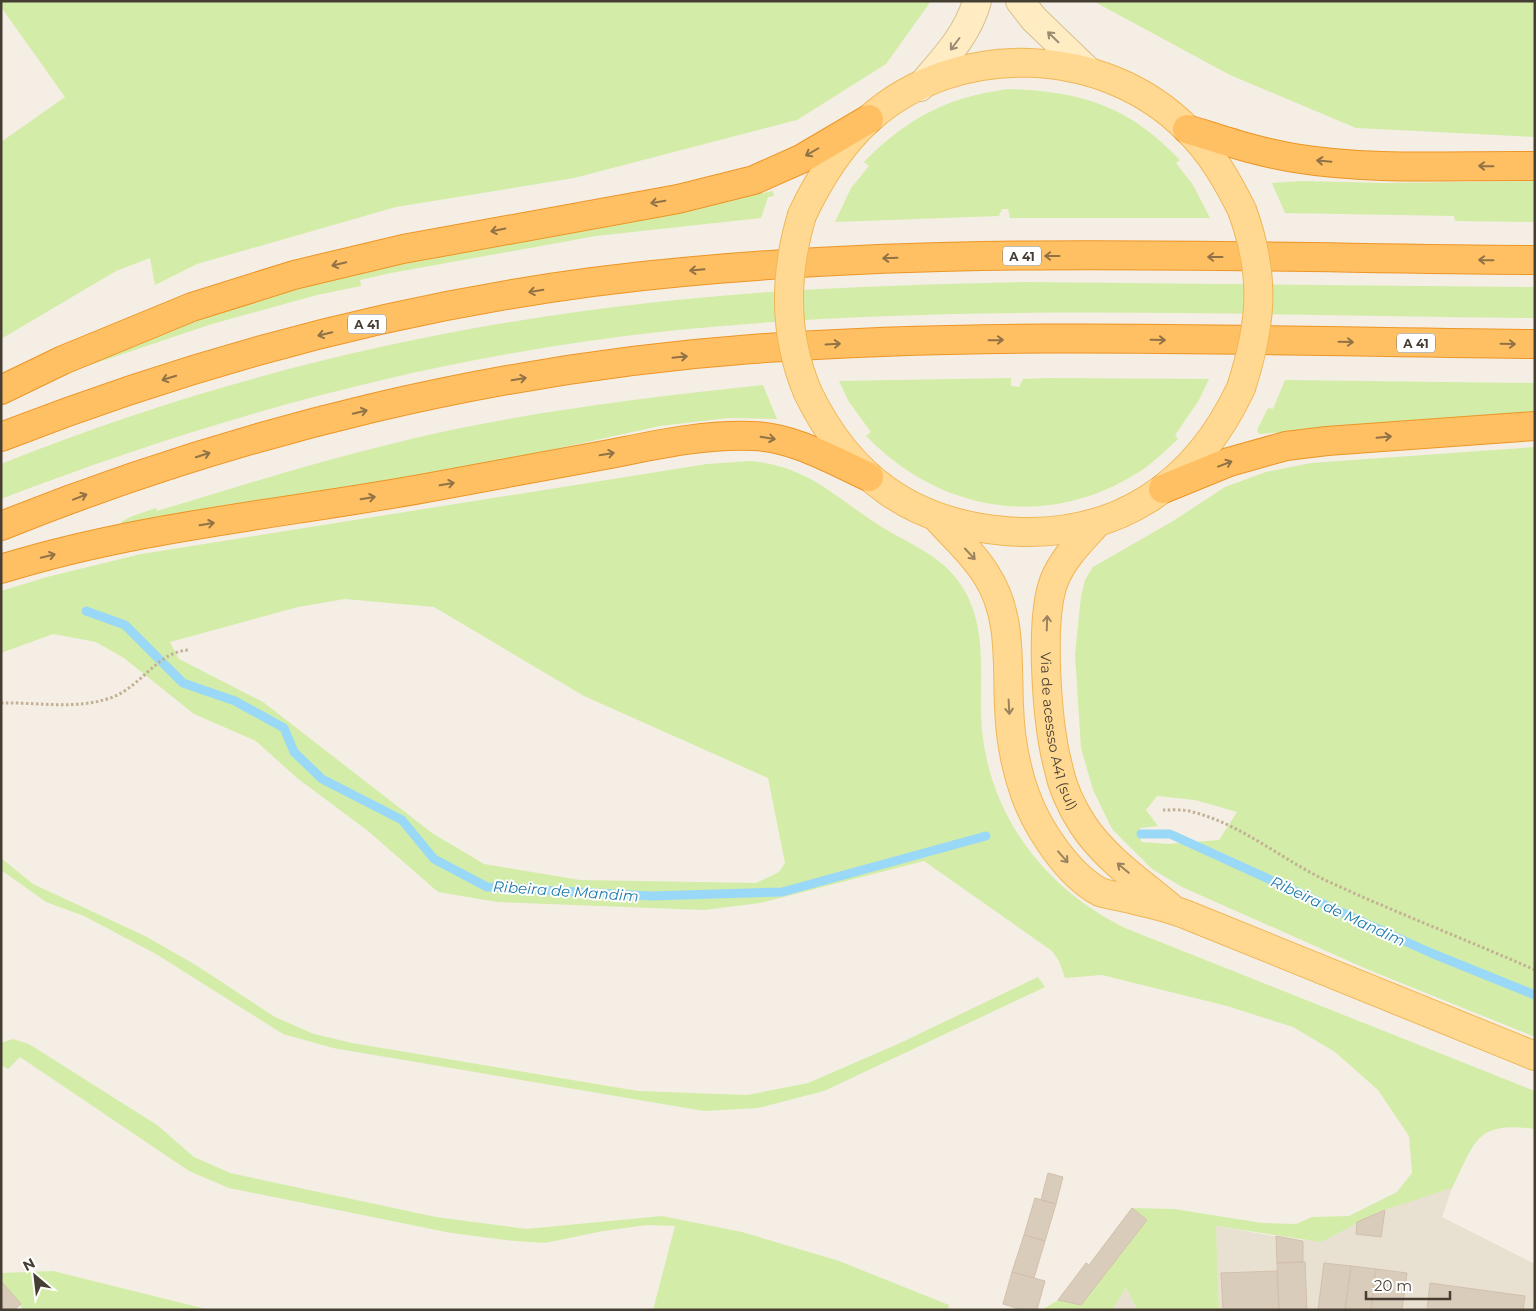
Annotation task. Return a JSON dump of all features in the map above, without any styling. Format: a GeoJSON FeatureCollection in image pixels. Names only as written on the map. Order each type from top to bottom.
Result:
{"type":"FeatureCollection","features":[{"type":"Feature","properties":{"kind":"highway"},"geometry":{"type":"LineString","coordinates":[[1,390],[63,360],[192,307],[294,275],[403,249],[678,199],[754,180],[801,159],[869,119]]}},
{"type":"Feature","properties":{"kind":"highway"},"geometry":{"type":"LineString","coordinates":[[1187,129],[1250,149],[1313,160],[1372,165],[1535,166]]}},
{"type":"Feature","properties":{"kind":"highway","name":"A 41"},"geometry":{"type":"LineString","coordinates":[[1,437],[63,413],[150,384],[301,340],[376,322],[489,299],[634,277],[746,266],[945,256],[1535,260]]}},
{"type":"Feature","properties":{"kind":"highway","name":"A 41"},"geometry":{"type":"LineString","coordinates":[[1,526],[94,491],[256,438],[414,399],[548,374],[649,360],[750,349],[911,341],[1137,340],[1535,344]]}},
{"type":"Feature","properties":{"kind":"highway"},"geometry":{"type":"LineString","coordinates":[[1163,489],[1229,462],[1286,446],[1327,441],[1535,426]]}},
{"type":"Feature","properties":{"kind":"highway"},"geometry":{"type":"LineString","coordinates":[[1,570],[35,559],[161,531],[400,493],[680,441],[751,436],[768,437],[816,453],[869,477]]}},
{"type":"Feature","properties":{"kind":"main road"},"geometry":{"type":"LineString","coordinates":[[920,87],[962,35],[972,17],[977,1]]}},
{"type":"Feature","properties":{"kind":"main road"},"geometry":{"type":"LineString","coordinates":[[1020,1],[1034,19],[1088,71]]}},
{"type":"Feature","properties":{"kind":"main road"},"geometry":{"type":"LineString","coordinates":[[1001,63],[1050,64],[1088,71],[1124,85],[1169,112],[1209,152],[1226,178],[1242,210],[1254,247],[1259,296],[1258,326],[1241,388],[1222,425],[1194,462],[1163,489],[1132,508],[1097,524],[1058,531],[1021,532],[973,528],[937,518],[888,492],[869,477],[833,438],[808,393],[796,361],[789,316],[788,288],[792,251],[802,215],[814,189],[831,161],[869,119],[899,97],[957,71],[1001,63]]}},
{"type":"Feature","properties":{"kind":"main road"},"geometry":{"type":"LineString","coordinates":[[937,518],[987,575],[997,595],[1008,647],[1009,706],[1013,746],[1025,794],[1042,829],[1058,853],[1078,874],[1101,892],[1174,910],[1535,1056]]}},
{"type":"Feature","properties":{"kind":"main road","name":"Via de acessso A41 (sul)"},"geometry":{"type":"LineString","coordinates":[[1097,524],[1068,555],[1050,592],[1047,616],[1047,669],[1054,748],[1066,792],[1083,825],[1101,848],[1174,910]]}},
{"type":"Feature","properties":{"kind":"path"},"geometry":{"type":"LineString","coordinates":[[1,703],[87,703],[110,698],[135,686],[168,655],[179,650],[190,650]]}},
{"type":"Feature","properties":{"kind":"path"},"geometry":{"type":"LineString","coordinates":[[1163,810],[1191,811],[1241,830],[1283,858],[1324,879],[1535,970]]}},
{"type":"Feature","properties":{"kind":"shaded area"},"geometry":{"type":"Polygon","coordinates":[[[1452,1188],[1442,1217],[1535,1264],[1535,1310],[1219,1310],[1216,1226],[1303,1241],[1398,1205],[1452,1188]]]}},
{"type":"Feature","properties":{"kind":"shaded area"},"geometry":{"type":"Polygon","coordinates":[[[1126,1288],[1137,1310],[1112,1310],[1126,1288]]]}},
{"type":"Feature","properties":{"kind":"green space"},"geometry":{"type":"Polygon","coordinates":[[[1,1],[931,1],[886,64],[797,120],[574,178],[396,207],[197,264],[155,285],[150,258],[116,271],[1,339],[1,142],[65,97],[1,7],[1,1]]]}},
{"type":"Feature","properties":{"kind":"green space"},"geometry":{"type":"Polygon","coordinates":[[[1093,1],[1535,1],[1535,137],[1356,128],[1230,75],[1093,1]]]}},
{"type":"Feature","properties":{"kind":"green space"},"geometry":{"type":"Polygon","coordinates":[[[1008,89],[1034,90],[1081,98],[1122,114],[1142,126],[1180,160],[1176,163],[1193,185],[1210,218],[1010,218],[1008,209],[1002,209],[999,216],[835,222],[851,188],[869,166],[864,162],[896,134],[929,112],[947,104],[1008,89]]]}},
{"type":"Feature","properties":{"kind":"green space"},"geometry":{"type":"Polygon","coordinates":[[[1303,181],[1386,183],[1535,181],[1535,222],[1455,221],[1454,216],[1285,213],[1272,183],[1303,181]]]}},
{"type":"Feature","properties":{"kind":"green space"},"geometry":{"type":"Polygon","coordinates":[[[773,191],[774,196],[768,197],[761,218],[596,236],[391,273],[360,280],[361,286],[317,295],[212,324],[90,365],[89,363],[172,328],[277,292],[353,274],[773,191]]]}},
{"type":"Feature","properties":{"kind":"green space"},"geometry":{"type":"Polygon","coordinates":[[[1025,282],[1535,287],[1535,318],[1206,313],[987,313],[768,322],[659,332],[491,357],[325,394],[162,442],[81,469],[1,499],[1,464],[154,408],[311,363],[390,345],[470,329],[551,316],[631,305],[729,295],[828,289],[1025,282]]]}},
{"type":"Feature","properties":{"kind":"green space"},"geometry":{"type":"Polygon","coordinates":[[[1011,378],[1011,386],[1019,387],[1023,379],[1209,379],[1199,400],[1175,435],[1178,439],[1146,467],[1099,492],[1064,503],[1028,507],[993,504],[959,496],[926,481],[895,461],[866,436],[871,432],[849,402],[839,381],[1011,378]]]}},
{"type":"Feature","properties":{"kind":"green space"},"geometry":{"type":"Polygon","coordinates":[[[1285,380],[1535,383],[1535,413],[1259,434],[1257,430],[1268,408],[1273,409],[1285,380]]]}},
{"type":"Feature","properties":{"kind":"green space"},"geometry":{"type":"Polygon","coordinates":[[[763,385],[777,419],[728,418],[660,426],[468,468],[150,520],[122,524],[121,522],[156,508],[157,511],[268,477],[418,437],[533,415],[609,403],[763,385]]]}},
{"type":"Feature","properties":{"kind":"green space"},"geometry":{"type":"Polygon","coordinates":[[[1535,447],[1535,1037],[1369,970],[1182,887],[1152,869],[1112,829],[1093,790],[1081,748],[1075,655],[1081,596],[1085,580],[1093,567],[1173,521],[1225,487],[1266,472],[1311,463],[1535,447]],[[1157,796],[1146,810],[1158,826],[1140,828],[1141,842],[1169,844],[1219,840],[1237,812],[1195,800],[1157,796]]]}},
{"type":"Feature","properties":{"kind":"green space"},"geometry":{"type":"Polygon","coordinates":[[[750,461],[770,464],[803,475],[832,492],[888,531],[933,557],[953,574],[961,585],[975,615],[981,664],[981,714],[985,749],[993,782],[1006,813],[1023,841],[1043,867],[1067,891],[1095,911],[1125,928],[1535,1091],[1535,1129],[1515,1127],[1500,1128],[1489,1132],[1480,1138],[1473,1147],[1452,1188],[1378,1212],[1321,1242],[1216,1226],[1219,1310],[1137,1310],[1126,1288],[1112,1310],[1042,1310],[1058,1300],[1081,1305],[1147,1220],[1132,1208],[1174,1209],[1262,1223],[1296,1224],[1312,1217],[1349,1216],[1397,1192],[1412,1173],[1409,1136],[1378,1090],[1335,1052],[1293,1027],[1227,1006],[1102,975],[1065,978],[1059,961],[1052,951],[924,861],[760,903],[704,910],[497,902],[438,892],[368,831],[297,778],[256,741],[194,714],[124,658],[96,642],[53,634],[1,653],[1,591],[47,577],[141,554],[707,464],[750,461]],[[345,599],[298,607],[170,642],[179,659],[263,702],[432,833],[484,864],[580,880],[756,883],[779,872],[785,863],[768,778],[584,696],[434,607],[345,599]]]}},
{"type":"Feature","properties":{"kind":"green space"},"geometry":{"type":"Polygon","coordinates":[[[1,858],[33,884],[145,936],[194,964],[275,1017],[314,1034],[352,1043],[638,1091],[747,1095],[808,1083],[898,1044],[1038,977],[1045,987],[824,1091],[758,1108],[704,1111],[333,1048],[283,1034],[156,954],[84,916],[46,902],[1,870],[1,858]]]}},
{"type":"Feature","properties":{"kind":"green space"},"geometry":{"type":"Polygon","coordinates":[[[13,1039],[29,1044],[157,1125],[194,1157],[230,1173],[436,1217],[526,1229],[662,1216],[742,1232],[839,1261],[949,1305],[948,1310],[653,1310],[675,1226],[647,1225],[603,1231],[545,1243],[515,1241],[451,1233],[229,1188],[189,1171],[20,1057],[8,1069],[1,1065],[1,1043],[13,1039]]]}},
{"type":"Feature","properties":{"kind":"green space"},"geometry":{"type":"Polygon","coordinates":[[[53,1271],[210,1310],[22,1310],[4,1283],[1,1273],[53,1271]]]}},
{"type":"Feature","properties":{"kind":"building"},"geometry":{"type":"Polygon","coordinates":[[[1048,1173],[1063,1177],[1056,1204],[1041,1200],[1048,1173]]]}},
{"type":"Feature","properties":{"kind":"building"},"geometry":{"type":"Polygon","coordinates":[[[1035,1198],[1056,1204],[1045,1241],[1024,1235],[1035,1198]]]}},
{"type":"Feature","properties":{"kind":"building"},"geometry":{"type":"Polygon","coordinates":[[[1132,1208],[1147,1220],[1081,1305],[1058,1300],[1086,1263],[1089,1265],[1132,1208]]]}},
{"type":"Feature","properties":{"kind":"building"},"geometry":{"type":"Polygon","coordinates":[[[1385,1210],[1381,1237],[1356,1234],[1357,1222],[1385,1210]]]}},
{"type":"Feature","properties":{"kind":"building"},"geometry":{"type":"Polygon","coordinates":[[[1024,1235],[1045,1241],[1034,1278],[1012,1272],[1024,1235]]]}},
{"type":"Feature","properties":{"kind":"building"},"geometry":{"type":"Polygon","coordinates":[[[1276,1236],[1303,1241],[1303,1262],[1277,1263],[1276,1236]]]}},
{"type":"Feature","properties":{"kind":"building"},"geometry":{"type":"Polygon","coordinates":[[[1305,1262],[1307,1310],[1279,1310],[1277,1263],[1305,1262]]]}},
{"type":"Feature","properties":{"kind":"building"},"geometry":{"type":"Polygon","coordinates":[[[1324,1263],[1351,1266],[1345,1310],[1318,1310],[1324,1263]]]}},
{"type":"Feature","properties":{"kind":"building"},"geometry":{"type":"Polygon","coordinates":[[[1351,1266],[1376,1269],[1371,1310],[1345,1310],[1351,1266]]]}},
{"type":"Feature","properties":{"kind":"building"},"geometry":{"type":"Polygon","coordinates":[[[1376,1269],[1407,1273],[1402,1310],[1371,1310],[1376,1269]]]}},
{"type":"Feature","properties":{"kind":"building"},"geometry":{"type":"Polygon","coordinates":[[[1277,1271],[1279,1310],[1223,1310],[1221,1273],[1277,1271]]]}},
{"type":"Feature","properties":{"kind":"building"},"geometry":{"type":"Polygon","coordinates":[[[1012,1272],[1045,1281],[1037,1310],[1023,1310],[1003,1304],[1012,1272]]]}},
{"type":"Feature","properties":{"kind":"building"},"geometry":{"type":"Polygon","coordinates":[[[1,1281],[21,1304],[14,1310],[1,1310],[1,1281]]]}},
{"type":"Feature","properties":{"kind":"building"},"geometry":{"type":"Polygon","coordinates":[[[1430,1283],[1525,1296],[1523,1310],[1427,1310],[1430,1283]]]}},
{"type":"Feature","properties":{"kind":"waterway","name":"Ribeira de Mandim"},"geometry":{"type":"LineString","coordinates":[[86,611],[125,625],[183,683],[235,701],[284,728],[294,752],[322,779],[402,820],[434,859],[487,887],[652,896],[782,892],[986,836]]}},
{"type":"Feature","properties":{"kind":"waterway","name":"Ribeira de Mandim"},"geometry":{"type":"LineString","coordinates":[[1141,834],[1170,834],[1431,953],[1535,995]]}}]}
